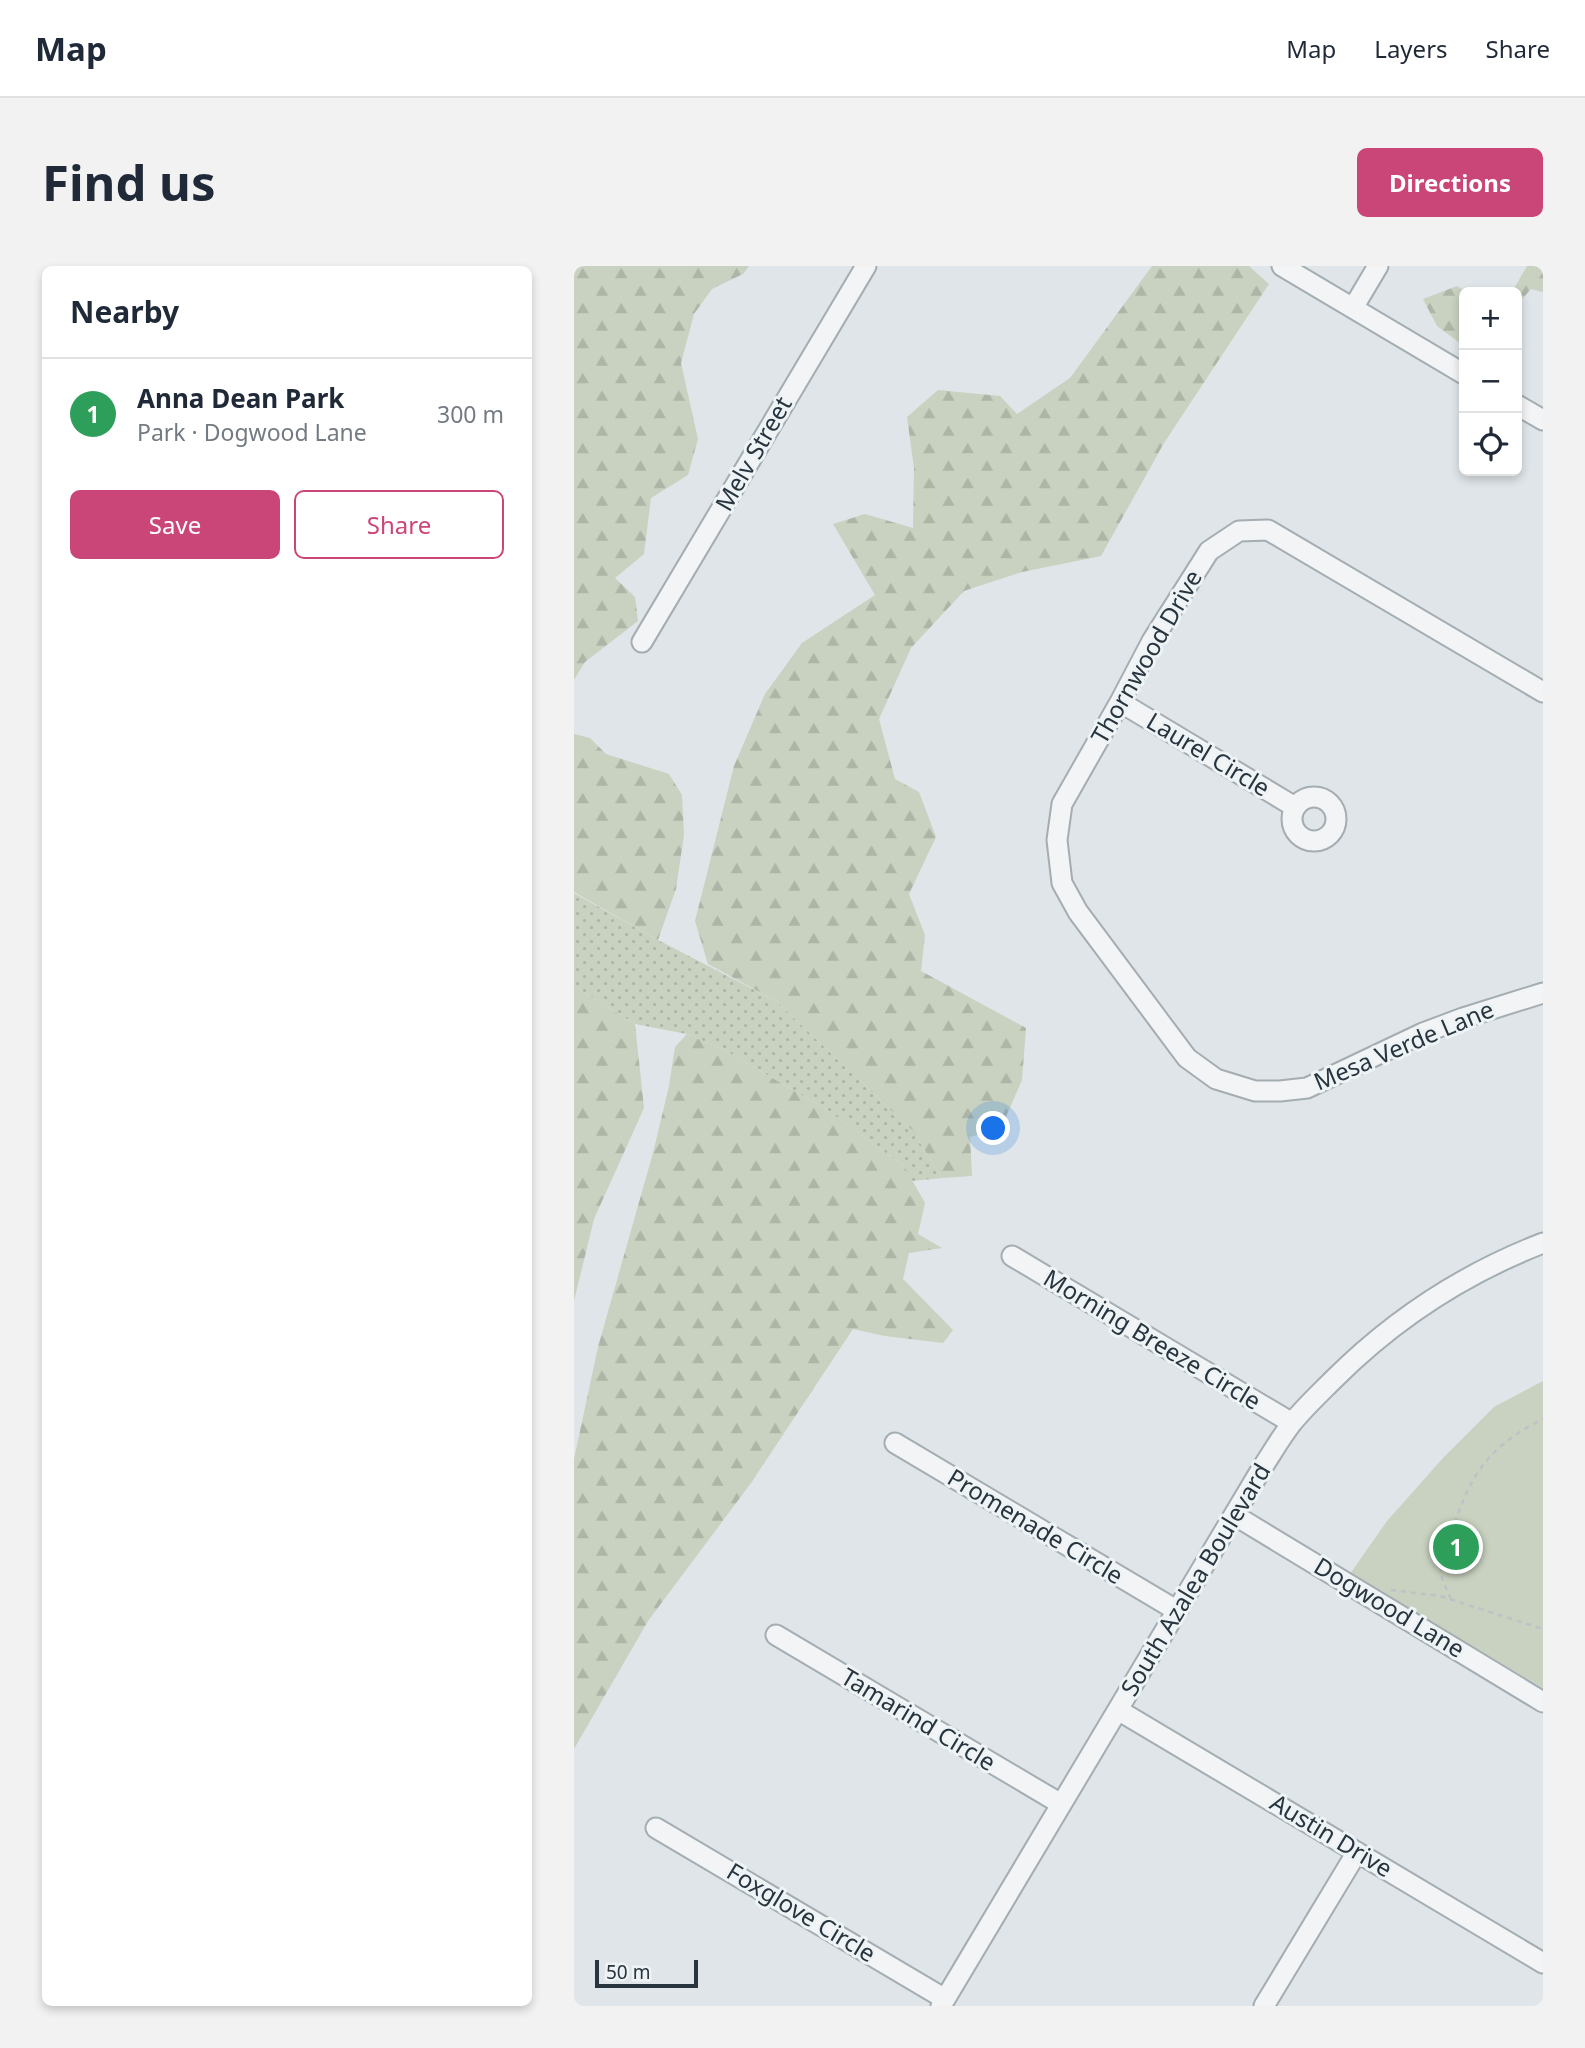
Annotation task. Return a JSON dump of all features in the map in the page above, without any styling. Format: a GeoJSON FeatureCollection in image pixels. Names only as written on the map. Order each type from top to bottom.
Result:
{"type":"FeatureCollection","features":[{"type":"Feature","properties":{"kind":"street","name":"Melv Street"},"geometry":{"type":"LineString","coordinates":[[642,642],[866,266]]}},
{"type":"Feature","properties":{"kind":"street"},"geometry":{"type":"LineString","coordinates":[[1282,266],[1459,371]]}},
{"type":"Feature","properties":{"kind":"street"},"geometry":{"type":"LineString","coordinates":[[1353,308],[1378,266]]}},
{"type":"Feature","properties":{"kind":"street"},"geometry":{"type":"LineString","coordinates":[[1522,407],[1543,420]]}},
{"type":"Feature","properties":{"kind":"street","name":"Thornwood Drive"},"geometry":{"type":"LineString","coordinates":[[1188,1058],[1078,912],[1062,883],[1057,840],[1062,804],[1121,702],[1152,641],[1209,551],[1239,531],[1268,530],[1543,692]]}},
{"type":"Feature","properties":{"kind":"street","name":"Laurel Circle"},"geometry":{"type":"LineString","coordinates":[[1121,702],[1295,807]]}},
{"type":"Feature","properties":{"kind":"street","name":"Mesa Verde Lane"},"geometry":{"type":"LineString","coordinates":[[1188,1058],[1216,1079],[1242,1088],[1255,1091],[1294,1090],[1322,1082],[1433,1030],[1543,993]]}},
{"type":"Feature","properties":{"kind":"street","name":"South Azalea Boulevard"},"geometry":{"type":"LineString","coordinates":[[943,2002],[1176,1610],[1292,1423],[1358,1355],[1390,1329],[1482,1270],[1543,1243]]}},
{"type":"Feature","properties":{"kind":"street","name":"Morning Breeze Circle"},"geometry":{"type":"LineString","coordinates":[[1012,1256],[1292,1423]]}},
{"type":"Feature","properties":{"kind":"street","name":"Promenade Circle"},"geometry":{"type":"LineString","coordinates":[[895,1443],[1176,1610]]}},
{"type":"Feature","properties":{"kind":"street","name":"Dogwood Lane"},"geometry":{"type":"LineString","coordinates":[[1234,1515],[1543,1702]]}},
{"type":"Feature","properties":{"kind":"street","name":"Tamarind Circle"},"geometry":{"type":"LineString","coordinates":[[776,1635],[1061,1804]]}},
{"type":"Feature","properties":{"kind":"street","name":"Austin Drive"},"geometry":{"type":"LineString","coordinates":[[1118,1710],[1543,1963]]}},
{"type":"Feature","properties":{"kind":"street","name":"Foxglove Circle"},"geometry":{"type":"LineString","coordinates":[[656,1828],[943,2002]]}},
{"type":"Feature","properties":{"kind":"street"},"geometry":{"type":"LineString","coordinates":[[1264,2006],[1357,1852]]}},
{"type":"Feature","properties":{"kind":"path"},"geometry":{"type":"LineString","coordinates":[[1451,1599],[1442,1580],[1441,1569],[1462,1502],[1472,1480],[1484,1462],[1502,1444],[1543,1419]]}},
{"type":"Feature","properties":{"kind":"path"},"geometry":{"type":"LineString","coordinates":[[1384,1587],[1394,1591],[1440,1596],[1543,1629]]}},
{"type":"Feature","properties":{"kind":"green space"},"geometry":{"type":"Polygon","coordinates":[[[574,266],[749,266],[743,274],[712,289],[694,314],[681,363],[698,439],[688,475],[651,498],[644,554],[615,578],[635,597],[638,621],[585,662],[574,680],[574,266]]]}},
{"type":"Feature","properties":{"kind":"green space"},"geometry":{"type":"Polygon","coordinates":[[[1152,266],[1249,266],[1269,284],[1164,443],[1101,556],[1022,572],[964,591],[911,648],[879,719],[895,779],[919,792],[936,837],[909,894],[925,935],[921,971],[1026,1028],[1022,1080],[1001,1128],[970,1137],[972,1176],[942,1178],[913,1131],[776,1001],[708,964],[695,921],[734,766],[765,694],[802,643],[875,595],[833,524],[865,514],[913,528],[914,468],[907,417],[938,390],[1000,396],[1017,414],[1070,378],[1152,266]]]}},
{"type":"Feature","properties":{"kind":"green space"},"geometry":{"type":"Polygon","coordinates":[[[1527,266],[1543,266],[1543,292],[1531,289],[1522,299],[1522,287],[1515,287],[1527,266]]]}},
{"type":"Feature","properties":{"kind":"green space"},"geometry":{"type":"Polygon","coordinates":[[[1459,287],[1459,342],[1437,326],[1423,299],[1459,287]]]}},
{"type":"Feature","properties":{"kind":"green space"},"geometry":{"type":"Polygon","coordinates":[[[574,734],[590,738],[606,754],[669,774],[682,795],[684,835],[676,889],[658,940],[574,892],[574,734]]]}},
{"type":"Feature","properties":{"kind":"green space"},"geometry":{"type":"Polygon","coordinates":[[[574,893],[776,1001],[913,1131],[942,1178],[912,1181],[904,1166],[827,1110],[726,1051],[687,1034],[635,1024],[574,986],[574,893]]]}},
{"type":"Feature","properties":{"kind":"green space"},"geometry":{"type":"Polygon","coordinates":[[[574,986],[635,1024],[644,1108],[594,1219],[574,1301],[574,986]]]}},
{"type":"Feature","properties":{"kind":"green space"},"geometry":{"type":"Polygon","coordinates":[[[687,1034],[726,1051],[827,1110],[904,1166],[925,1203],[918,1234],[942,1248],[909,1253],[903,1279],[953,1330],[943,1343],[853,1329],[751,1483],[648,1621],[574,1749],[574,1459],[598,1347],[653,1153],[675,1047],[687,1034]]]}},
{"type":"Feature","properties":{"kind":"green space"},"geometry":{"type":"Polygon","coordinates":[[[1543,1381],[1543,1688],[1350,1574],[1387,1521],[1443,1458],[1494,1407],[1543,1381]]]}},
{"type":"Feature","properties":{"kind":"place","name":"Anna Dean Park"},"geometry":{"type":"Point","coordinates":[1456,1547]}}]}
